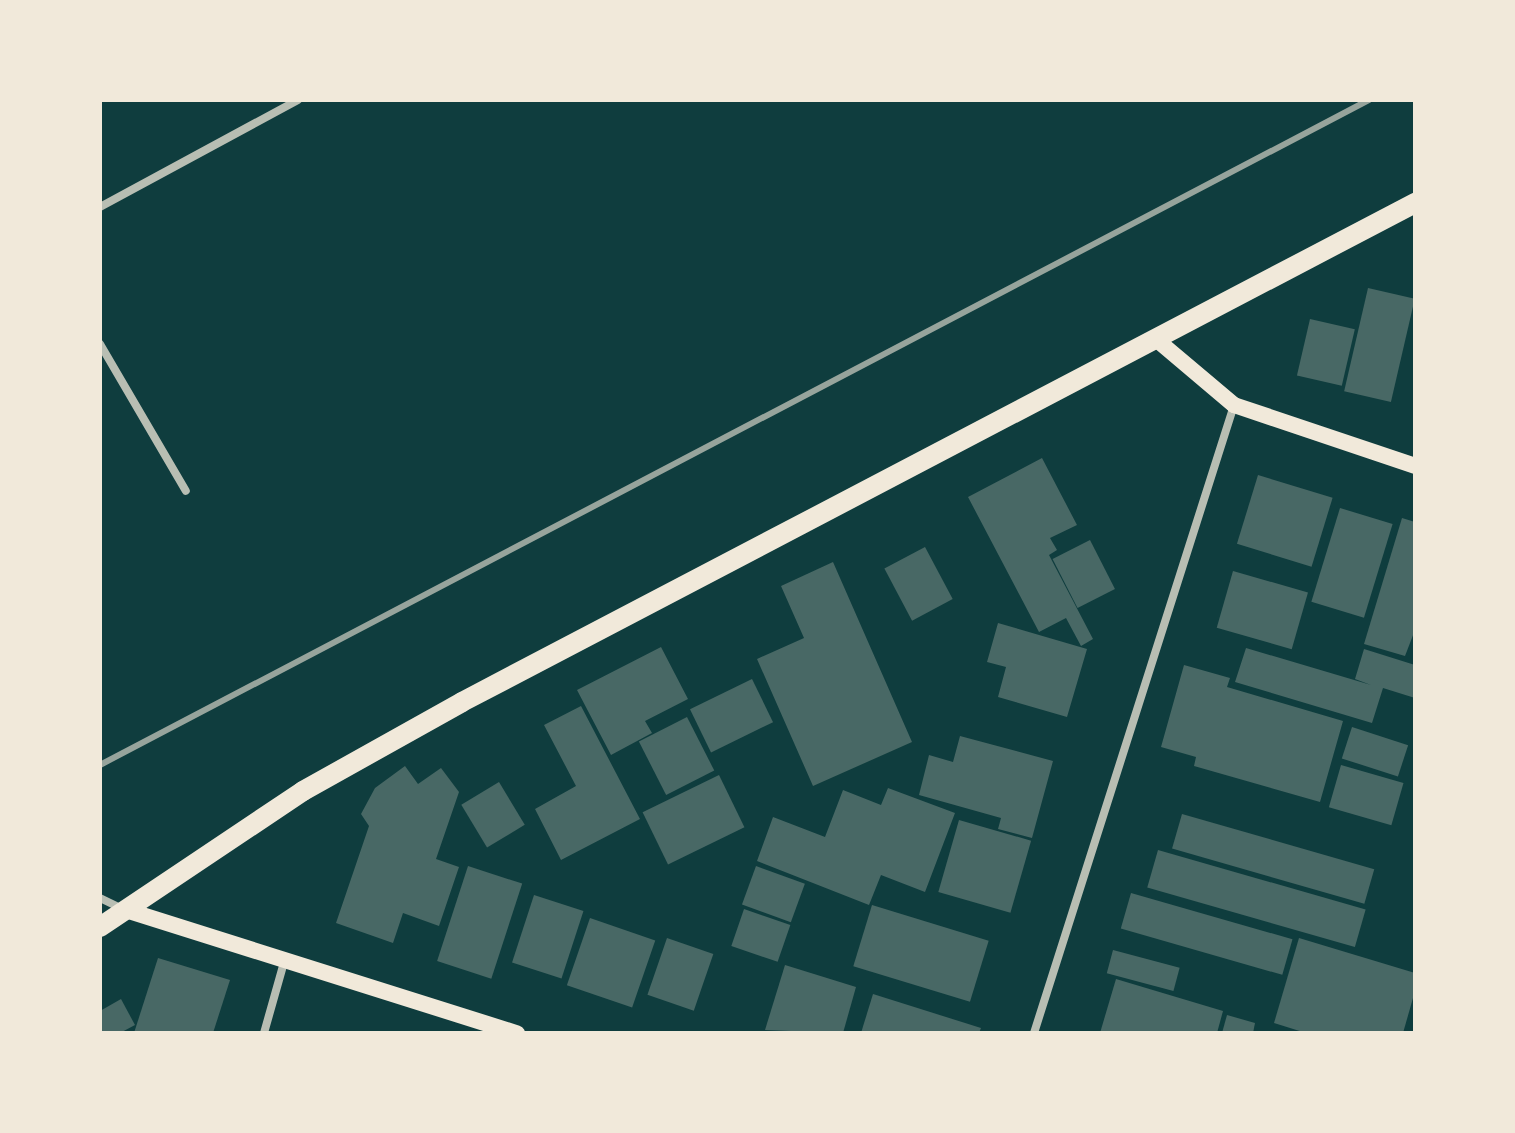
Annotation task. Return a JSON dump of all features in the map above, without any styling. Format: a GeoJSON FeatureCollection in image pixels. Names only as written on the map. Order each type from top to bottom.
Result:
{"type":"FeatureCollection","features":[{"type":"Feature","properties":{"kind":"main road"},"geometry":{"type":"LineString","coordinates":[[100,927],[303,791],[462,702],[1415,203]]}},
{"type":"Feature","properties":{"kind":"main road"},"geometry":{"type":"LineString","coordinates":[[1157,340],[1234,405],[1415,466]]}},
{"type":"Feature","properties":{"kind":"main road"},"geometry":{"type":"LineString","coordinates":[[126,910],[517,1033]]}},
{"type":"Feature","properties":{"kind":"street"},"geometry":{"type":"LineString","coordinates":[[100,207],[298,100]]}},
{"type":"Feature","properties":{"kind":"street"},"geometry":{"type":"LineString","coordinates":[[100,344],[186,491]]}},
{"type":"Feature","properties":{"kind":"street"},"geometry":{"type":"LineString","coordinates":[[1034,1033],[1234,405]]}},
{"type":"Feature","properties":{"kind":"street"},"geometry":{"type":"LineString","coordinates":[[100,898],[126,910]]}},
{"type":"Feature","properties":{"kind":"street"},"geometry":{"type":"LineString","coordinates":[[264,1033],[285,959]]}},
{"type":"Feature","properties":{"kind":"building"},"geometry":{"type":"Polygon","coordinates":[[[1368,288],[1415,299],[1391,402],[1344,391],[1368,288]]]}},
{"type":"Feature","properties":{"kind":"building"},"geometry":{"type":"Polygon","coordinates":[[[1310,319],[1355,329],[1342,386],[1297,376],[1310,319]]]}},
{"type":"Feature","properties":{"kind":"building"},"geometry":{"type":"Polygon","coordinates":[[[1042,458],[1077,525],[1050,538],[1057,550],[1049,555],[1093,639],[1081,646],[1066,618],[1039,632],[968,497],[1042,458]]]}},
{"type":"Feature","properties":{"kind":"building"},"geometry":{"type":"Polygon","coordinates":[[[1258,475],[1333,498],[1312,567],[1237,544],[1258,475]]]}},
{"type":"Feature","properties":{"kind":"building"},"geometry":{"type":"Polygon","coordinates":[[[1340,508],[1393,524],[1364,618],[1311,602],[1340,508]]]}},
{"type":"Feature","properties":{"kind":"building"},"geometry":{"type":"Polygon","coordinates":[[[1402,518],[1415,522],[1415,630],[1405,656],[1364,644],[1402,518]]]}},
{"type":"Feature","properties":{"kind":"building"},"geometry":{"type":"Polygon","coordinates":[[[1090,540],[1115,589],[1078,608],[1053,559],[1090,540]]]}},
{"type":"Feature","properties":{"kind":"building"},"geometry":{"type":"Polygon","coordinates":[[[925,547],[953,599],[912,621],[884,569],[925,547]]]}},
{"type":"Feature","properties":{"kind":"building"},"geometry":{"type":"Polygon","coordinates":[[[833,562],[912,742],[813,786],[757,659],[804,638],[781,586],[833,562]]]}},
{"type":"Feature","properties":{"kind":"building"},"geometry":{"type":"Polygon","coordinates":[[[1233,571],[1308,592],[1292,649],[1217,628],[1233,571]]]}},
{"type":"Feature","properties":{"kind":"building"},"geometry":{"type":"Polygon","coordinates":[[[998,623],[1087,649],[1067,717],[998,697],[1006,667],[987,662],[998,623]]]}},
{"type":"Feature","properties":{"kind":"building"},"geometry":{"type":"Polygon","coordinates":[[[661,647],[688,699],[645,721],[652,733],[611,755],[577,690],[661,647]]]}},
{"type":"Feature","properties":{"kind":"building"},"geometry":{"type":"Polygon","coordinates":[[[1246,648],[1371,685],[1355,679],[1364,649],[1415,665],[1415,698],[1383,688],[1372,723],[1235,682],[1246,648]]]}},
{"type":"Feature","properties":{"kind":"building"},"geometry":{"type":"Polygon","coordinates":[[[1184,665],[1230,678],[1227,687],[1343,721],[1320,802],[1194,766],[1196,757],[1161,747],[1184,665]]]}},
{"type":"Feature","properties":{"kind":"building"},"geometry":{"type":"Polygon","coordinates":[[[752,679],[773,722],[711,752],[690,709],[752,679]]]}},
{"type":"Feature","properties":{"kind":"building"},"geometry":{"type":"Polygon","coordinates":[[[581,706],[640,819],[561,860],[535,809],[576,786],[544,725],[581,706]]]}},
{"type":"Feature","properties":{"kind":"building"},"geometry":{"type":"Polygon","coordinates":[[[687,717],[714,770],[666,795],[639,742],[687,717]]]}},
{"type":"Feature","properties":{"kind":"building"},"geometry":{"type":"Polygon","coordinates":[[[1352,727],[1408,745],[1398,777],[1342,758],[1352,727]]]}},
{"type":"Feature","properties":{"kind":"building"},"geometry":{"type":"Polygon","coordinates":[[[960,736],[1053,761],[1032,838],[998,829],[1001,818],[919,795],[929,755],[953,762],[960,736]]]}},
{"type":"Feature","properties":{"kind":"building"},"geometry":{"type":"Polygon","coordinates":[[[1341,765],[1403,783],[1391,825],[1329,807],[1341,765]]]}},
{"type":"Feature","properties":{"kind":"building"},"geometry":{"type":"Polygon","coordinates":[[[405,766],[418,784],[441,768],[459,792],[436,859],[459,867],[439,926],[403,913],[393,943],[336,923],[369,826],[361,814],[375,788],[405,766]]]}},
{"type":"Feature","properties":{"kind":"building"},"geometry":{"type":"Polygon","coordinates":[[[719,775],[744,827],[668,864],[643,812],[719,775]]]}},
{"type":"Feature","properties":{"kind":"building"},"geometry":{"type":"Polygon","coordinates":[[[499,782],[525,825],[487,848],[461,805],[499,782]]]}},
{"type":"Feature","properties":{"kind":"building"},"geometry":{"type":"Polygon","coordinates":[[[888,788],[955,813],[925,892],[881,875],[869,905],[757,861],[773,817],[825,837],[843,790],[881,805],[888,788]]]}},
{"type":"Feature","properties":{"kind":"building"},"geometry":{"type":"Polygon","coordinates":[[[1182,814],[1374,869],[1364,904],[1172,849],[1182,814]]]}},
{"type":"Feature","properties":{"kind":"building"},"geometry":{"type":"Polygon","coordinates":[[[959,820],[1031,841],[1010,913],[938,892],[959,820]]]}},
{"type":"Feature","properties":{"kind":"building"},"geometry":{"type":"Polygon","coordinates":[[[1158,850],[1366,910],[1355,947],[1147,887],[1158,850]]]}},
{"type":"Feature","properties":{"kind":"building"},"geometry":{"type":"Polygon","coordinates":[[[468,866],[522,884],[491,979],[437,961],[468,866]]]}},
{"type":"Feature","properties":{"kind":"building"},"geometry":{"type":"Polygon","coordinates":[[[756,866],[805,884],[791,922],[742,905],[756,866]]]}},
{"type":"Feature","properties":{"kind":"building"},"geometry":{"type":"Polygon","coordinates":[[[1131,893],[1292,939],[1282,975],[1121,929],[1131,893]]]}},
{"type":"Feature","properties":{"kind":"building"},"geometry":{"type":"Polygon","coordinates":[[[534,895],[583,911],[562,979],[512,963],[534,895]]]}},
{"type":"Feature","properties":{"kind":"building"},"geometry":{"type":"Polygon","coordinates":[[[872,905],[989,941],[970,1002],[853,966],[872,905]]]}},
{"type":"Feature","properties":{"kind":"building"},"geometry":{"type":"Polygon","coordinates":[[[744,909],[790,925],[778,962],[731,946],[744,909]]]}},
{"type":"Feature","properties":{"kind":"building"},"geometry":{"type":"Polygon","coordinates":[[[590,918],[655,940],[632,1008],[567,985],[590,918]]]}},
{"type":"Feature","properties":{"kind":"building"},"geometry":{"type":"Polygon","coordinates":[[[667,938],[713,954],[694,1011],[647,995],[667,938]]]}},
{"type":"Feature","properties":{"kind":"building"},"geometry":{"type":"Polygon","coordinates":[[[1299,938],[1415,973],[1415,991],[1403,1033],[1306,1033],[1274,1023],[1299,938]]]}},
{"type":"Feature","properties":{"kind":"building"},"geometry":{"type":"Polygon","coordinates":[[[1113,950],[1180,968],[1173,991],[1107,973],[1113,950]]]}},
{"type":"Feature","properties":{"kind":"building"},"geometry":{"type":"Polygon","coordinates":[[[158,958],[230,980],[213,1033],[134,1033],[158,958]]]}},
{"type":"Feature","properties":{"kind":"building"},"geometry":{"type":"Polygon","coordinates":[[[785,965],[856,987],[843,1033],[765,1030],[785,965]]]}},
{"type":"Feature","properties":{"kind":"building"},"geometry":{"type":"Polygon","coordinates":[[[1116,979],[1223,1011],[1217,1033],[1100,1033],[1116,979]]]}},
{"type":"Feature","properties":{"kind":"building"},"geometry":{"type":"Polygon","coordinates":[[[873,994],[981,1028],[979,1033],[861,1033],[873,994]]]}},
{"type":"Feature","properties":{"kind":"building"},"geometry":{"type":"Polygon","coordinates":[[[121,999],[135,1025],[120,1033],[100,1033],[100,1011],[121,999]]]}},
{"type":"Feature","properties":{"kind":"building"},"geometry":{"type":"Polygon","coordinates":[[[1227,1015],[1255,1023],[1253,1033],[1222,1033],[1227,1015]]]}},
{"type":"Feature","properties":{"kind":"railway"},"geometry":{"type":"LineString","coordinates":[[100,765],[1369,100]]}}]}
